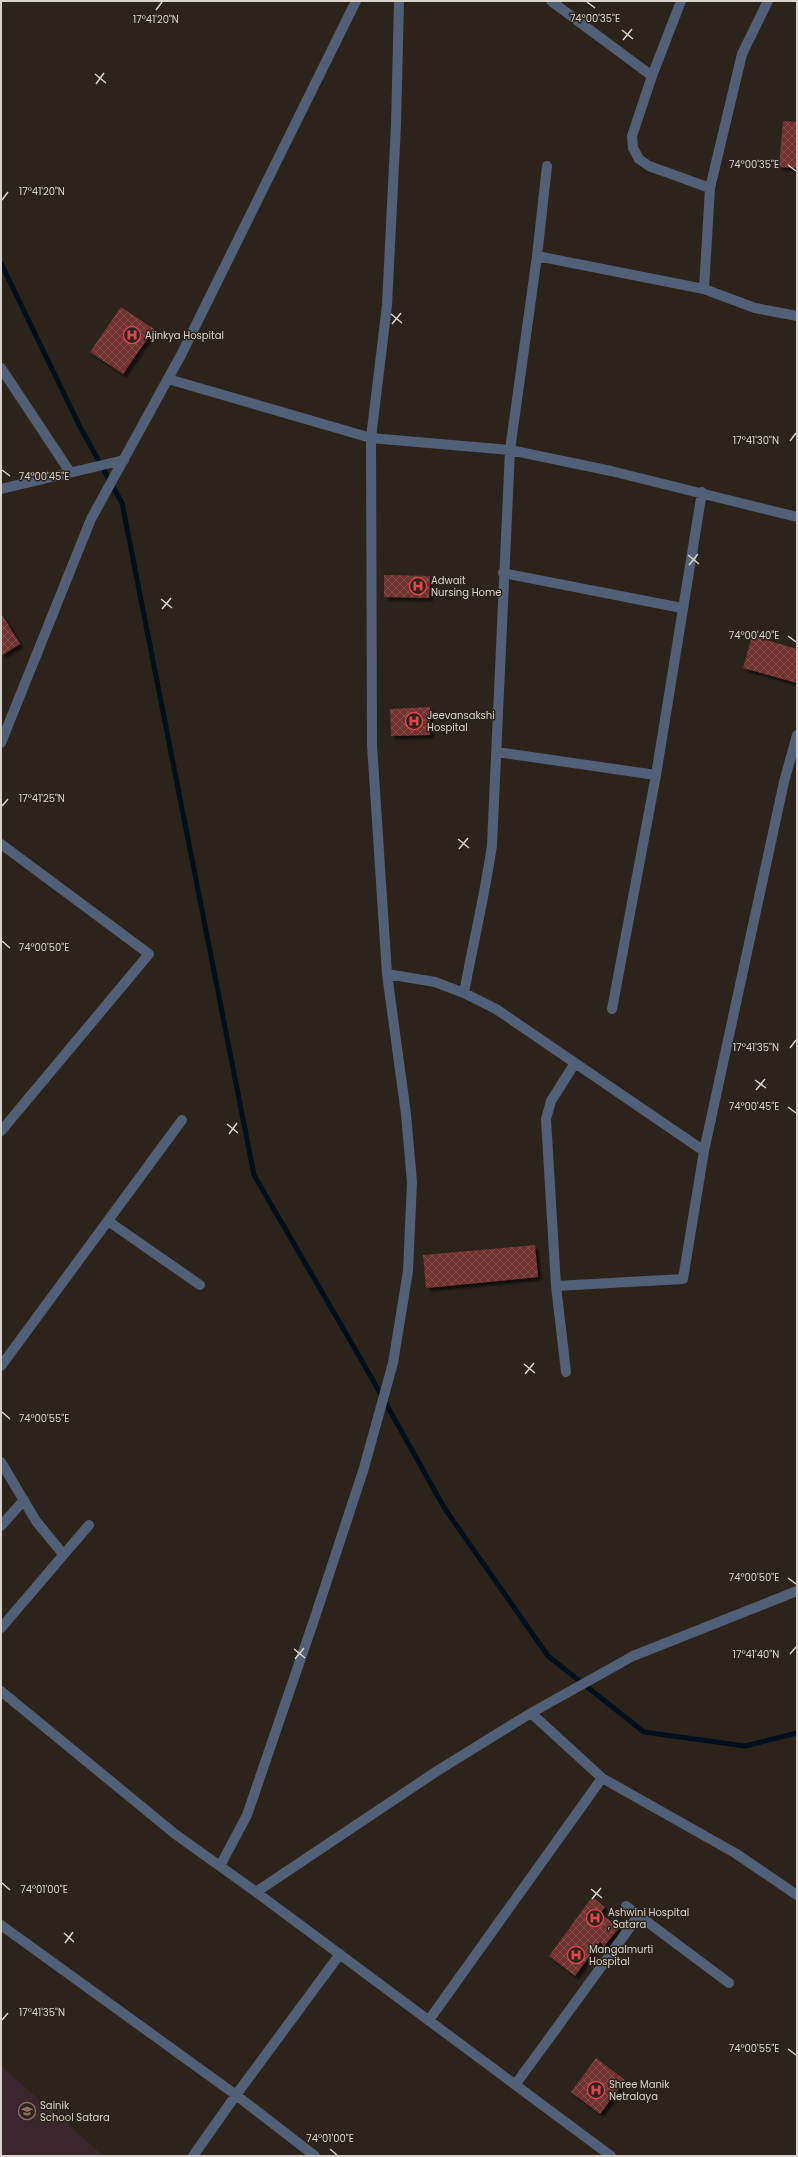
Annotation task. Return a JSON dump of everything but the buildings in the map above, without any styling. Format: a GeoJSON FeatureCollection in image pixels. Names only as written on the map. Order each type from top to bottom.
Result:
{"type":"FeatureCollection","features":[{"type":"Feature","properties":{"kind":"street"},"geometry":{"type":"LineString","coordinates":[[1,743],[91,519],[168,379],[356,1]]}},
{"type":"Feature","properties":{"kind":"street"},"geometry":{"type":"LineString","coordinates":[[220,1866],[247,1815],[364,1468],[393,1363],[408,1271],[412,1182],[406,1114],[387,974],[372,745],[371,438],[387,305],[396,125],[399,1]]}},
{"type":"Feature","properties":{"kind":"street"},"geometry":{"type":"LineString","coordinates":[[551,1],[652,76]]}},
{"type":"Feature","properties":{"kind":"street"},"geometry":{"type":"LineString","coordinates":[[681,1],[652,76],[632,136],[633,148],[639,159],[649,166],[710,188]]}},
{"type":"Feature","properties":{"kind":"street"},"geometry":{"type":"LineString","coordinates":[[704,289],[710,188],[742,54],[768,1]]}},
{"type":"Feature","properties":{"kind":"street"},"geometry":{"type":"LineString","coordinates":[[464,993],[472,946],[484,901],[492,845],[497,752],[503,573],[510,450],[537,256],[547,166]]}},
{"type":"Feature","properties":{"kind":"street"},"geometry":{"type":"LineString","coordinates":[[537,256],[704,289],[755,308],[797,316]]}},
{"type":"Feature","properties":{"kind":"street"},"geometry":{"type":"LineString","coordinates":[[1,368],[70,472]]}},
{"type":"Feature","properties":{"kind":"street"},"geometry":{"type":"LineString","coordinates":[[168,379],[371,438],[510,450],[702,492],[797,518]]}},
{"type":"Feature","properties":{"kind":"street"},"geometry":{"type":"LineString","coordinates":[[1,489],[124,460]]}},
{"type":"Feature","properties":{"kind":"street"},"geometry":{"type":"LineString","coordinates":[[612,1009],[656,775],[702,492]]}},
{"type":"Feature","properties":{"kind":"street"},"geometry":{"type":"LineString","coordinates":[[503,573],[682,608]]}},
{"type":"Feature","properties":{"kind":"street"},"geometry":{"type":"LineString","coordinates":[[556,1286],[683,1279],[704,1152],[784,782],[797,735]]}},
{"type":"Feature","properties":{"kind":"street"},"geometry":{"type":"LineString","coordinates":[[497,752],[656,775]]}},
{"type":"Feature","properties":{"kind":"street"},"geometry":{"type":"LineString","coordinates":[[1,844],[149,954],[1,1131]]}},
{"type":"Feature","properties":{"kind":"street"},"geometry":{"type":"LineString","coordinates":[[387,974],[435,982],[464,993],[496,1009],[704,1152]]}},
{"type":"Feature","properties":{"kind":"street"},"geometry":{"type":"LineString","coordinates":[[566,1372],[556,1286],[546,1118],[551,1101],[575,1063]]}},
{"type":"Feature","properties":{"kind":"street"},"geometry":{"type":"LineString","coordinates":[[1,1366],[182,1120]]}},
{"type":"Feature","properties":{"kind":"street"},"geometry":{"type":"LineString","coordinates":[[108,1221],[200,1285]]}},
{"type":"Feature","properties":{"kind":"street"},"geometry":{"type":"LineString","coordinates":[[1,1462],[36,1521],[63,1554]]}},
{"type":"Feature","properties":{"kind":"street"},"geometry":{"type":"LineString","coordinates":[[1,1526],[24,1500]]}},
{"type":"Feature","properties":{"kind":"street"},"geometry":{"type":"LineString","coordinates":[[1,1628],[89,1525]]}},
{"type":"Feature","properties":{"kind":"street"},"geometry":{"type":"LineString","coordinates":[[256,1892],[438,1771],[531,1713],[633,1656],[797,1591]]}},
{"type":"Feature","properties":{"kind":"street"},"geometry":{"type":"LineString","coordinates":[[1,1691],[175,1834],[340,1954],[611,2156]]}},
{"type":"Feature","properties":{"kind":"street"},"geometry":{"type":"LineString","coordinates":[[531,1713],[602,1778],[735,1853],[797,1896]]}},
{"type":"Feature","properties":{"kind":"street"},"geometry":{"type":"LineString","coordinates":[[429,2020],[602,1778]]}},
{"type":"Feature","properties":{"kind":"street"},"geometry":{"type":"LineString","coordinates":[[626,1906],[729,1983]]}},
{"type":"Feature","properties":{"kind":"street"},"geometry":{"type":"LineString","coordinates":[[515,2084],[640,1915]]}},
{"type":"Feature","properties":{"kind":"street"},"geometry":{"type":"LineString","coordinates":[[1,1925],[236,2095],[315,2156]]}},
{"type":"Feature","properties":{"kind":"street"},"geometry":{"type":"LineString","coordinates":[[193,2156],[340,1954]]}},
{"type":"Feature","properties":{"kind":"shaded area","name":"Sainik School Satara"},"geometry":{"type":"Polygon","coordinates":[[[1,2066],[104,2156],[1,2156],[1,2066]]]}},
{"type":"Feature","properties":{"kind":"waterway"},"geometry":{"type":"LineString","coordinates":[[1,263],[79,425],[122,503],[254,1175],[362,1361],[445,1509],[548,1656],[644,1732],[745,1746],[797,1733]]}},
{"type":"Feature","properties":{"kind":"place","name":"Ajinkya Hospital"},"geometry":{"type":"Point","coordinates":[132,335]}},
{"type":"Feature","properties":{"kind":"place","name":"Adwait Nursing Home"},"geometry":{"type":"Point","coordinates":[418,586]}},
{"type":"Feature","properties":{"kind":"place","name":"Jeevansakshi Hospital"},"geometry":{"type":"Point","coordinates":[414,721]}},
{"type":"Feature","properties":{"kind":"place","name":"Ashwini Hospital , Satara"},"geometry":{"type":"Point","coordinates":[595,1918]}},
{"type":"Feature","properties":{"kind":"place","name":"Mangalmurti Hospital"},"geometry":{"type":"Point","coordinates":[576,1955]}},
{"type":"Feature","properties":{"kind":"place","name":"Shree Manik Netralaya"},"geometry":{"type":"Point","coordinates":[596,2090]}},
{"type":"Feature","properties":{"kind":"place","name":"Sainik School Satara"},"geometry":{"type":"Point","coordinates":[27,2111]}}]}
